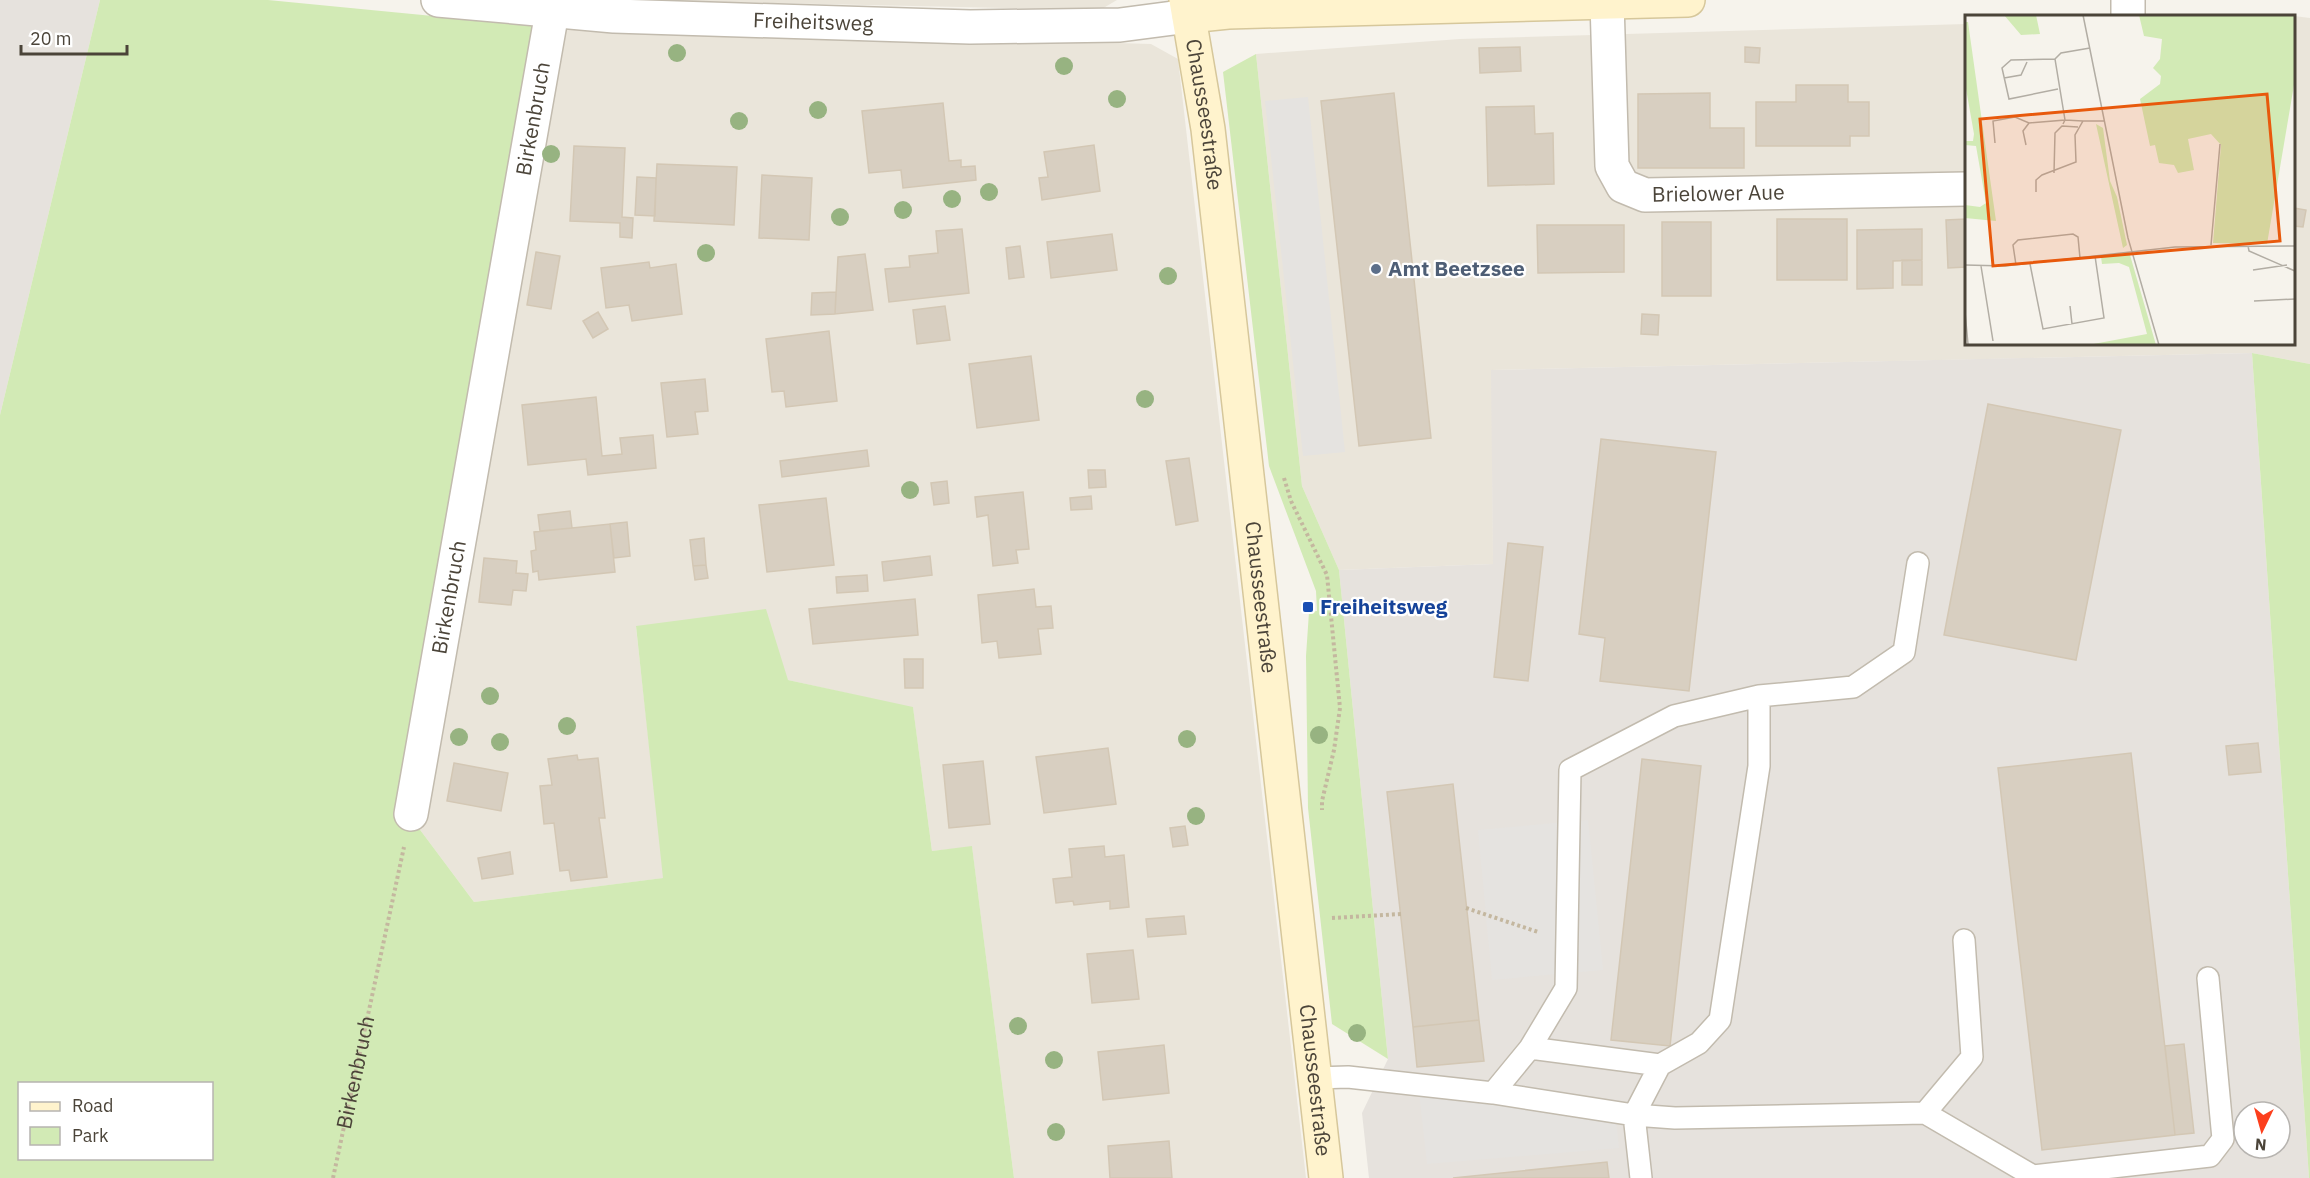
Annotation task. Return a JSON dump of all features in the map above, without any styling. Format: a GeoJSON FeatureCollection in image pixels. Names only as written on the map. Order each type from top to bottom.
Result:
{"type":"FeatureCollection","features":[{"type":"Feature","properties":{"kind":"main road"},"geometry":{"type":"LineString","coordinates":[[1188,8],[1228,12],[1487,3],[1688,0]]}},
{"type":"Feature","properties":{"kind":"main road","name":"Chausseestraße"},"geometry":{"type":"LineString","coordinates":[[1188,8],[1208,129],[1326,1178]]}},
{"type":"Feature","properties":{"kind":"street","name":"Freiheitsweg"},"geometry":{"type":"LineString","coordinates":[[438,0],[614,16],[970,27],[1120,25],[1188,8]]}},
{"type":"Feature","properties":{"kind":"street","name":"Brielower Aue"},"geometry":{"type":"LineString","coordinates":[[1607,2],[1612,166],[1623,186],[1645,195],[1965,189]]}},
{"type":"Feature","properties":{"kind":"street","name":"Birkenbruch"},"geometry":{"type":"LineString","coordinates":[[411,814],[552,12]]}},
{"type":"Feature","properties":{"kind":"lane"},"geometry":{"type":"LineString","coordinates":[[1493,1093],[1530,1048],[1566,988],[1570,770],[1674,716],[1759,696],[1853,687],[1904,652],[1918,563]]}},
{"type":"Feature","properties":{"kind":"lane"},"geometry":{"type":"LineString","coordinates":[[1641,1178],[1634,1115],[1660,1065],[1700,1044],[1720,1020],[1759,766],[1759,696]]}},
{"type":"Feature","properties":{"kind":"lane"},"geometry":{"type":"LineString","coordinates":[[1925,1113],[1972,1057],[1964,940]]}},
{"type":"Feature","properties":{"kind":"lane"},"geometry":{"type":"LineString","coordinates":[[1315,1078],[1348,1077],[1493,1093],[1634,1115],[1675,1118],[1925,1113],[2033,1176],[2210,1155],[2223,1140],[2208,978]]}},
{"type":"Feature","properties":{"kind":"lane"},"geometry":{"type":"LineString","coordinates":[[1530,1048],[1660,1065]]}},
{"type":"Feature","properties":{"kind":"path"},"geometry":{"type":"LineString","coordinates":[[1284,477],[1291,501],[1327,575],[1340,708],[1334,750],[1322,801],[1323,812]]}},
{"type":"Feature","properties":{"kind":"path","name":"Birkenbruch"},"geometry":{"type":"LineString","coordinates":[[333,1178],[411,814]]}},
{"type":"Feature","properties":{"kind":"path"},"geometry":{"type":"LineString","coordinates":[[1467,908],[1567,941]]}},
{"type":"Feature","properties":{"kind":"path"},"geometry":{"type":"LineString","coordinates":[[1332,929],[1331,918],[1401,914]]}},
{"type":"Feature","properties":{"kind":"shaded area"},"geometry":{"type":"Polygon","coordinates":[[[0,0],[100,0],[0,415],[0,0]]]}},
{"type":"Feature","properties":{"kind":"shaded area"},"geometry":{"type":"Polygon","coordinates":[[[641,0],[1117,0],[1100,10],[641,0]]]}},
{"type":"Feature","properties":{"kind":"shaded area"},"geometry":{"type":"Polygon","coordinates":[[[2295,16],[2310,18],[2310,364],[2252,353],[1492,370],[1493,564],[1339,570],[1302,486],[1256,54],[1460,39],[1965,24],[1965,345],[2295,345],[2295,16]]]}},
{"type":"Feature","properties":{"kind":"shaded area"},"geometry":{"type":"Polygon","coordinates":[[[537,26],[1151,44],[1178,59],[1306,1178],[1014,1178],[972,847],[932,851],[913,708],[788,680],[636,627],[664,878],[474,902],[403,807],[537,26]]]}},
{"type":"Feature","properties":{"kind":"shaded area"},"geometry":{"type":"Polygon","coordinates":[[[1308,97],[1345,452],[1303,456],[1265,101],[1308,97]]]}},
{"type":"Feature","properties":{"kind":"shaded area"},"geometry":{"type":"Polygon","coordinates":[[[2252,353],[2309,1178],[1369,1178],[1362,1113],[1388,1059],[1339,570],[1493,564],[1491,370],[2252,353]]]}},
{"type":"Feature","properties":{"kind":"shaded area"},"geometry":{"type":"Polygon","coordinates":[[[1588,820],[1603,970],[1492,980],[1478,830],[1588,820]]]}},
{"type":"Feature","properties":{"kind":"shaded area"},"geometry":{"type":"Polygon","coordinates":[[[1418,1083],[1615,1111],[1619,1148],[1427,1164],[1418,1083]]]}},
{"type":"Feature","properties":{"kind":"green space"},"geometry":{"type":"Polygon","coordinates":[[[100,0],[268,0],[537,26],[403,807],[474,902],[663,878],[636,626],[766,609],[788,680],[913,707],[932,851],[972,846],[1014,1178],[0,1178],[0,415],[100,0]]]}},
{"type":"Feature","properties":{"kind":"green space"},"geometry":{"type":"Polygon","coordinates":[[[1256,54],[1302,486],[1339,570],[1388,1059],[1332,1024],[1308,808],[1306,656],[1309,612],[1317,611],[1316,591],[1269,466],[1223,72],[1256,54]]]}},
{"type":"Feature","properties":{"kind":"green space"},"geometry":{"type":"Polygon","coordinates":[[[2252,353],[2310,364],[2310,1178],[2309,1178],[2252,353]]]}},
{"type":"Feature","properties":{"kind":"building"},"geometry":{"type":"Polygon","coordinates":[[[1520,47],[1521,71],[1480,73],[1479,48],[1520,47]]]}},
{"type":"Feature","properties":{"kind":"building"},"geometry":{"type":"Polygon","coordinates":[[[1745,47],[1760,48],[1759,63],[1745,62],[1745,47]]]}},
{"type":"Feature","properties":{"kind":"building"},"geometry":{"type":"Polygon","coordinates":[[[1796,85],[1848,85],[1848,102],[1869,102],[1869,136],[1850,136],[1850,146],[1756,146],[1756,102],[1796,102],[1796,85]]]}},
{"type":"Feature","properties":{"kind":"building","name":"Amt Beetzsee"},"geometry":{"type":"Polygon","coordinates":[[[1394,93],[1431,438],[1359,446],[1321,101],[1394,93]]]}},
{"type":"Feature","properties":{"kind":"building"},"geometry":{"type":"Polygon","coordinates":[[[1710,93],[1710,128],[1744,128],[1744,168],[1638,168],[1638,94],[1710,93]]]}},
{"type":"Feature","properties":{"kind":"building"},"geometry":{"type":"Polygon","coordinates":[[[943,103],[949,161],[961,160],[961,167],[975,166],[976,180],[903,188],[901,170],[869,173],[862,111],[943,103]]]}},
{"type":"Feature","properties":{"kind":"building"},"geometry":{"type":"Polygon","coordinates":[[[1534,106],[1535,134],[1553,133],[1554,184],[1488,186],[1486,107],[1534,106]]]}},
{"type":"Feature","properties":{"kind":"building"},"geometry":{"type":"Polygon","coordinates":[[[1094,145],[1100,191],[1042,200],[1039,178],[1048,177],[1044,152],[1094,145]]]}},
{"type":"Feature","properties":{"kind":"building"},"geometry":{"type":"Polygon","coordinates":[[[574,146],[625,148],[622,217],[633,218],[632,238],[620,237],[620,223],[570,221],[574,146]]]}},
{"type":"Feature","properties":{"kind":"building"},"geometry":{"type":"Polygon","coordinates":[[[657,164],[737,167],[734,225],[654,221],[657,164]]]}},
{"type":"Feature","properties":{"kind":"building"},"geometry":{"type":"Polygon","coordinates":[[[762,175],[812,178],[809,240],[759,238],[762,175]]]}},
{"type":"Feature","properties":{"kind":"building"},"geometry":{"type":"Polygon","coordinates":[[[637,177],[656,178],[655,216],[635,215],[637,177]]]}},
{"type":"Feature","properties":{"kind":"building"},"geometry":{"type":"Polygon","coordinates":[[[2295,208],[2306,210],[2303,227],[2295,226],[2295,208]]]}},
{"type":"Feature","properties":{"kind":"building"},"geometry":{"type":"Polygon","coordinates":[[[1777,219],[1847,219],[1847,280],[1777,280],[1777,219]]]}},
{"type":"Feature","properties":{"kind":"building"},"geometry":{"type":"Polygon","coordinates":[[[1965,219],[1965,267],[1948,268],[1946,220],[1965,219]]]}},
{"type":"Feature","properties":{"kind":"building"},"geometry":{"type":"Polygon","coordinates":[[[1662,222],[1711,222],[1711,296],[1662,296],[1662,222]]]}},
{"type":"Feature","properties":{"kind":"building"},"geometry":{"type":"Polygon","coordinates":[[[1537,225],[1624,225],[1624,272],[1538,273],[1537,225]]]}},
{"type":"Feature","properties":{"kind":"building"},"geometry":{"type":"Polygon","coordinates":[[[962,229],[969,293],[889,302],[885,269],[910,267],[909,256],[938,253],[936,231],[962,229]]]}},
{"type":"Feature","properties":{"kind":"building"},"geometry":{"type":"Polygon","coordinates":[[[1922,229],[1922,260],[1893,261],[1893,288],[1857,289],[1857,230],[1922,229]]]}},
{"type":"Feature","properties":{"kind":"building"},"geometry":{"type":"Polygon","coordinates":[[[1112,234],[1117,270],[1051,278],[1047,242],[1112,234]]]}},
{"type":"Feature","properties":{"kind":"building"},"geometry":{"type":"Polygon","coordinates":[[[1020,246],[1024,277],[1009,279],[1006,248],[1020,246]]]}},
{"type":"Feature","properties":{"kind":"building"},"geometry":{"type":"Polygon","coordinates":[[[536,252],[560,256],[551,309],[527,305],[536,252]]]}},
{"type":"Feature","properties":{"kind":"building"},"geometry":{"type":"Polygon","coordinates":[[[865,254],[873,310],[835,314],[838,257],[865,254]]]}},
{"type":"Feature","properties":{"kind":"building"},"geometry":{"type":"Polygon","coordinates":[[[1902,260],[1922,260],[1922,285],[1902,285],[1902,260]]]}},
{"type":"Feature","properties":{"kind":"building"},"geometry":{"type":"Polygon","coordinates":[[[649,262],[650,268],[676,264],[682,314],[632,321],[629,305],[606,308],[601,268],[649,262]]]}},
{"type":"Feature","properties":{"kind":"building"},"geometry":{"type":"Polygon","coordinates":[[[836,292],[835,314],[811,315],[812,293],[836,292]]]}},
{"type":"Feature","properties":{"kind":"building"},"geometry":{"type":"Polygon","coordinates":[[[945,306],[950,340],[917,344],[913,310],[945,306]]]}},
{"type":"Feature","properties":{"kind":"building"},"geometry":{"type":"Polygon","coordinates":[[[598,312],[608,329],[593,338],[583,321],[598,312]]]}},
{"type":"Feature","properties":{"kind":"building"},"geometry":{"type":"Polygon","coordinates":[[[1642,314],[1659,315],[1658,335],[1641,334],[1642,314]]]}},
{"type":"Feature","properties":{"kind":"building"},"geometry":{"type":"Polygon","coordinates":[[[829,331],[837,401],[786,407],[784,391],[772,392],[766,339],[829,331]]]}},
{"type":"Feature","properties":{"kind":"building"},"geometry":{"type":"Polygon","coordinates":[[[1031,356],[1039,420],[977,428],[969,364],[1031,356]]]}},
{"type":"Feature","properties":{"kind":"building"},"geometry":{"type":"Polygon","coordinates":[[[705,379],[708,411],[695,412],[698,434],[667,437],[661,383],[705,379]]]}},
{"type":"Feature","properties":{"kind":"building"},"geometry":{"type":"Polygon","coordinates":[[[596,397],[602,456],[622,454],[620,438],[653,435],[656,468],[588,475],[586,459],[528,465],[522,405],[596,397]]]}},
{"type":"Feature","properties":{"kind":"building"},"geometry":{"type":"Polygon","coordinates":[[[1988,404],[2121,430],[2076,660],[1944,635],[1988,404]]]}},
{"type":"Feature","properties":{"kind":"building"},"geometry":{"type":"Polygon","coordinates":[[[1601,439],[1716,452],[1689,691],[1600,681],[1605,638],[1579,634],[1601,439]]]}},
{"type":"Feature","properties":{"kind":"building"},"geometry":{"type":"Polygon","coordinates":[[[867,450],[869,466],[782,477],[780,461],[867,450]]]}},
{"type":"Feature","properties":{"kind":"building"},"geometry":{"type":"Polygon","coordinates":[[[1189,458],[1198,521],[1176,525],[1166,461],[1189,458]]]}},
{"type":"Feature","properties":{"kind":"building"},"geometry":{"type":"Polygon","coordinates":[[[1088,470],[1105,470],[1106,487],[1089,488],[1088,470]]]}},
{"type":"Feature","properties":{"kind":"building"},"geometry":{"type":"Polygon","coordinates":[[[947,481],[949,503],[934,505],[931,483],[947,481]]]}},
{"type":"Feature","properties":{"kind":"building"},"geometry":{"type":"Polygon","coordinates":[[[1023,492],[1029,549],[1016,550],[1018,563],[993,566],[988,515],[977,517],[975,497],[1023,492]]]}},
{"type":"Feature","properties":{"kind":"building"},"geometry":{"type":"Polygon","coordinates":[[[1091,496],[1092,509],[1071,510],[1070,498],[1091,496]]]}},
{"type":"Feature","properties":{"kind":"building"},"geometry":{"type":"Polygon","coordinates":[[[826,498],[834,565],[767,572],[759,505],[826,498]]]}},
{"type":"Feature","properties":{"kind":"building"},"geometry":{"type":"Polygon","coordinates":[[[570,511],[572,528],[540,531],[538,515],[570,511]]]}},
{"type":"Feature","properties":{"kind":"building"},"geometry":{"type":"Polygon","coordinates":[[[627,522],[630,556],[614,558],[610,524],[627,522]]]}},
{"type":"Feature","properties":{"kind":"building"},"geometry":{"type":"Polygon","coordinates":[[[610,524],[615,572],[539,580],[538,571],[533,572],[531,551],[536,550],[534,532],[610,524]]]}},
{"type":"Feature","properties":{"kind":"building"},"geometry":{"type":"Polygon","coordinates":[[[704,538],[706,565],[693,566],[690,540],[704,538]]]}},
{"type":"Feature","properties":{"kind":"building"},"geometry":{"type":"Polygon","coordinates":[[[1508,543],[1543,547],[1528,681],[1494,677],[1508,543]]]}},
{"type":"Feature","properties":{"kind":"building"},"geometry":{"type":"Polygon","coordinates":[[[930,556],[932,575],[884,581],[882,562],[930,556]]]}},
{"type":"Feature","properties":{"kind":"building"},"geometry":{"type":"Polygon","coordinates":[[[484,558],[517,561],[516,573],[528,574],[526,591],[513,590],[511,605],[479,602],[484,558]]]}},
{"type":"Feature","properties":{"kind":"building"},"geometry":{"type":"Polygon","coordinates":[[[706,565],[708,578],[695,580],[693,566],[706,565]]]}},
{"type":"Feature","properties":{"kind":"building"},"geometry":{"type":"Polygon","coordinates":[[[867,575],[868,591],[837,593],[836,577],[867,575]]]}},
{"type":"Feature","properties":{"kind":"building"},"geometry":{"type":"Polygon","coordinates":[[[1034,589],[1036,607],[1051,606],[1053,628],[1038,629],[1041,654],[999,658],[997,641],[982,643],[978,595],[1034,589]]]}},
{"type":"Feature","properties":{"kind":"building"},"geometry":{"type":"Polygon","coordinates":[[[915,599],[918,635],[813,644],[809,609],[915,599]]]}},
{"type":"Feature","properties":{"kind":"building"},"geometry":{"type":"Polygon","coordinates":[[[904,659],[923,659],[923,688],[905,688],[904,659]]]}},
{"type":"Feature","properties":{"kind":"building"},"geometry":{"type":"Polygon","coordinates":[[[2258,743],[2261,772],[2229,775],[2226,746],[2258,743]]]}},
{"type":"Feature","properties":{"kind":"building"},"geometry":{"type":"Polygon","coordinates":[[[1108,748],[1116,804],[1044,813],[1036,757],[1108,748]]]}},
{"type":"Feature","properties":{"kind":"building"},"geometry":{"type":"Polygon","coordinates":[[[2131,753],[2175,1135],[2042,1150],[1998,768],[2131,753]]]}},
{"type":"Feature","properties":{"kind":"building"},"geometry":{"type":"Polygon","coordinates":[[[577,755],[578,760],[598,758],[605,818],[599,818],[607,877],[571,881],[569,870],[560,871],[554,823],[544,824],[540,786],[552,785],[548,759],[577,755]]]}},
{"type":"Feature","properties":{"kind":"building"},"geometry":{"type":"Polygon","coordinates":[[[1642,759],[1701,766],[1670,1046],[1611,1040],[1642,759]]]}},
{"type":"Feature","properties":{"kind":"building"},"geometry":{"type":"Polygon","coordinates":[[[983,761],[990,824],[949,828],[943,765],[983,761]]]}},
{"type":"Feature","properties":{"kind":"building"},"geometry":{"type":"Polygon","coordinates":[[[454,763],[508,773],[501,811],[447,801],[454,763]]]}},
{"type":"Feature","properties":{"kind":"building"},"geometry":{"type":"Polygon","coordinates":[[[1453,784],[1479,1020],[1413,1027],[1387,792],[1453,784]]]}},
{"type":"Feature","properties":{"kind":"building"},"geometry":{"type":"Polygon","coordinates":[[[1185,826],[1188,845],[1173,847],[1170,828],[1185,826]]]}},
{"type":"Feature","properties":{"kind":"building"},"geometry":{"type":"Polygon","coordinates":[[[1104,846],[1105,857],[1124,855],[1129,907],[1110,909],[1110,901],[1074,905],[1073,901],[1056,903],[1053,879],[1072,877],[1069,849],[1104,846]]]}},
{"type":"Feature","properties":{"kind":"building"},"geometry":{"type":"Polygon","coordinates":[[[510,852],[513,874],[482,879],[478,858],[510,852]]]}},
{"type":"Feature","properties":{"kind":"building"},"geometry":{"type":"Polygon","coordinates":[[[1184,916],[1186,934],[1148,937],[1146,919],[1184,916]]]}},
{"type":"Feature","properties":{"kind":"building"},"geometry":{"type":"Polygon","coordinates":[[[1133,950],[1139,999],[1092,1003],[1087,954],[1133,950]]]}},
{"type":"Feature","properties":{"kind":"building"},"geometry":{"type":"Polygon","coordinates":[[[1479,1020],[1484,1061],[1417,1067],[1413,1027],[1479,1020]]]}},
{"type":"Feature","properties":{"kind":"building"},"geometry":{"type":"Polygon","coordinates":[[[2184,1044],[2194,1133],[2175,1135],[2165,1046],[2184,1044]]]}},
{"type":"Feature","properties":{"kind":"building"},"geometry":{"type":"Polygon","coordinates":[[[1164,1045],[1169,1093],[1103,1100],[1098,1052],[1164,1045]]]}},
{"type":"Feature","properties":{"kind":"building"},"geometry":{"type":"Polygon","coordinates":[[[1169,1141],[1172,1178],[1110,1178],[1108,1146],[1169,1141]]]}},
{"type":"Feature","properties":{"kind":"building"},"geometry":{"type":"Polygon","coordinates":[[[1607,1162],[1609,1178],[1453,1178],[1607,1162]]]}},
{"type":"Feature","properties":{"kind":"place","name":"Amt Beetzsee"},"geometry":{"type":"Point","coordinates":[1376,269]}},
{"type":"Feature","properties":{"kind":"place","name":"Freiheitsweg"},"geometry":{"type":"Point","coordinates":[1308,607]}}]}
